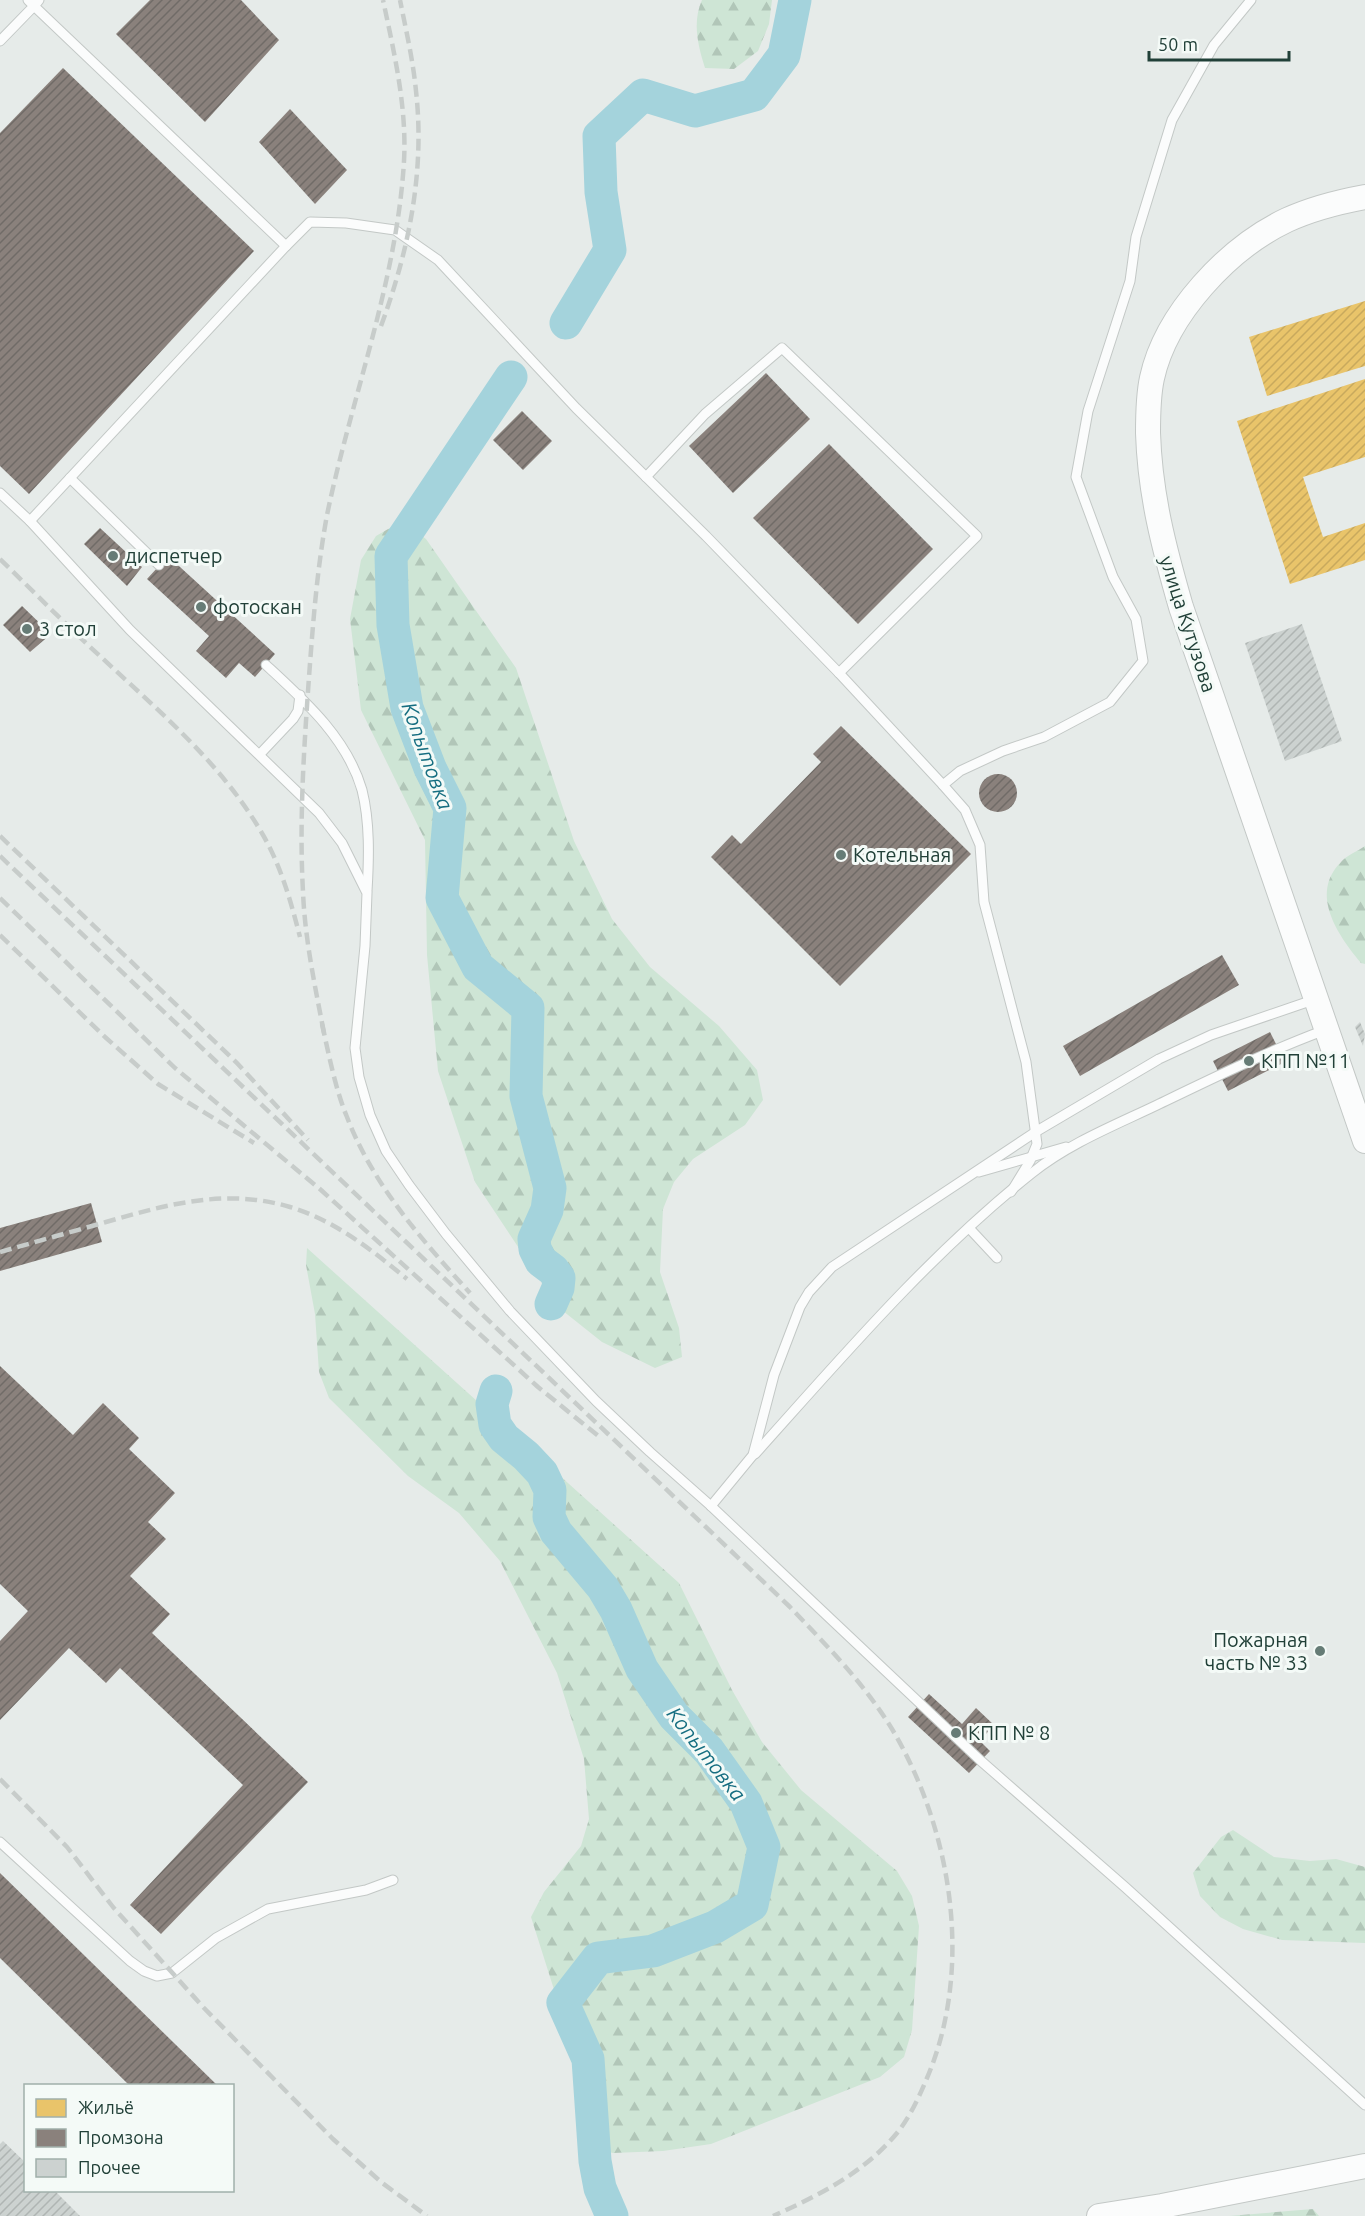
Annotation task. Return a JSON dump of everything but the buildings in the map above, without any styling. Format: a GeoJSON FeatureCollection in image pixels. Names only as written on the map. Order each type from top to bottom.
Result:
{"type":"FeatureCollection","features":[{"type":"Feature","properties":{"kind":"street","name":"улица Кутузова"},"geometry":{"type":"LineString","coordinates":[[1365,197],[1315,209],[1286,220],[1256,238],[1226,261],[1201,287],[1164,344],[1152,379],[1148,418],[1149,460],[1154,503],[1181,607],[1365,1141]]}},
{"type":"Feature","properties":{"kind":"street"},"geometry":{"type":"LineString","coordinates":[[1099,2216],[1162,2206],[1365,2166]]}},
{"type":"Feature","properties":{"kind":"lane"},"geometry":{"type":"LineString","coordinates":[[943,784],[960,771],[1003,751],[1044,736],[1110,702],[1143,661],[1136,619],[1113,577],[1076,477],[1088,411],[1130,281],[1136,237],[1172,120],[1214,45],[1251,0]]}},
{"type":"Feature","properties":{"kind":"lane"},"geometry":{"type":"LineString","coordinates":[[0,41],[34,2],[286,246]]}},
{"type":"Feature","properties":{"kind":"lane"},"geometry":{"type":"LineString","coordinates":[[30,521],[310,222],[346,223],[395,230],[408,238],[438,260],[576,408],[839,673],[965,810],[980,845],[984,902],[1026,1062],[1037,1131],[1037,1144],[1032,1157],[1011,1192]]}},
{"type":"Feature","properties":{"kind":"lane"},"geometry":{"type":"LineString","coordinates":[[646,477],[705,414],[782,348],[977,536],[839,673]]}},
{"type":"Feature","properties":{"kind":"lane"},"geometry":{"type":"LineString","coordinates":[[70,478],[159,565]]}},
{"type":"Feature","properties":{"kind":"lane"},"geometry":{"type":"LineString","coordinates":[[0,493],[30,521],[130,630],[260,754],[332,827],[367,893]]}},
{"type":"Feature","properties":{"kind":"lane"},"geometry":{"type":"LineString","coordinates":[[266,664],[300,696],[342,746],[359,783],[367,821],[365,946],[355,1048],[359,1077],[370,1115],[386,1151],[446,1234],[510,1311],[604,1408],[981,1761],[1125,1887],[1365,2105]]}},
{"type":"Feature","properties":{"kind":"lane"},"geometry":{"type":"LineString","coordinates":[[260,754],[293,719],[298,711],[300,696]]}},
{"type":"Feature","properties":{"kind":"lane"},"geometry":{"type":"LineString","coordinates":[[753,1455],[774,1375],[800,1307],[820,1279],[845,1258],[1037,1131],[1159,1059],[1228,1028],[1316,999]]}},
{"type":"Feature","properties":{"kind":"lane"},"geometry":{"type":"LineString","coordinates":[[969,1175],[1074,1144],[1279,1047],[1327,1029]]}},
{"type":"Feature","properties":{"kind":"lane"},"geometry":{"type":"LineString","coordinates":[[711,1506],[753,1455],[900,1293],[1033,1172],[1074,1144]]}},
{"type":"Feature","properties":{"kind":"lane"},"geometry":{"type":"LineString","coordinates":[[969,1228],[996,1258]]}},
{"type":"Feature","properties":{"kind":"lane"},"geometry":{"type":"LineString","coordinates":[[0,1842],[130,1961],[144,1971],[157,1976],[172,1973],[216,1938],[268,1909],[366,1890],[393,1880]]}},
{"type":"Feature","properties":{"kind":"green space"},"geometry":{"type":"Polygon","coordinates":[[[702,0],[772,0],[769,24],[758,51],[734,69],[705,68],[698,43],[697,25],[702,0]]]}},
{"type":"Feature","properties":{"kind":"green space"},"geometry":{"type":"Polygon","coordinates":[[[402,521],[426,539],[516,668],[574,841],[612,919],[650,967],[719,1026],[757,1070],[763,1100],[745,1125],[693,1159],[674,1182],[663,1209],[660,1272],[679,1328],[682,1357],[655,1368],[602,1342],[558,1307],[475,1182],[438,1071],[427,955],[425,840],[361,710],[350,619],[361,560],[376,536],[402,521]]]}},
{"type":"Feature","properties":{"kind":"green space"},"geometry":{"type":"Polygon","coordinates":[[[1365,846],[1365,964],[1361,963],[1336,927],[1327,901],[1327,887],[1332,874],[1343,860],[1365,846]]]}},
{"type":"Feature","properties":{"kind":"green space"},"geometry":{"type":"Polygon","coordinates":[[[307,1248],[679,1583],[732,1690],[762,1742],[801,1790],[897,1871],[912,1896],[919,1926],[912,2030],[904,2057],[880,2077],[711,2144],[663,2151],[613,2153],[587,2147],[577,2062],[531,1917],[544,1892],[581,1846],[589,1819],[584,1759],[557,1673],[500,1561],[459,1513],[408,1476],[329,1398],[319,1372],[315,1314],[306,1265],[307,1248]]]}},
{"type":"Feature","properties":{"kind":"green space"},"geometry":{"type":"Polygon","coordinates":[[[1233,1830],[1274,1857],[1310,1861],[1336,1859],[1365,1867],[1365,1943],[1282,1940],[1243,1929],[1220,1917],[1200,1896],[1193,1873],[1221,1837],[1233,1830]]]}},
{"type":"Feature","properties":{"kind":"green space"},"geometry":{"type":"Polygon","coordinates":[[[1313,2209],[1319,2216],[1229,2216],[1313,2209]]]}},
{"type":"Feature","properties":{"kind":"waterway","name":"Копытовка"},"geometry":{"type":"LineString","coordinates":[[566,323],[610,250],[601,192],[599,136],[643,95],[695,111],[754,95],[784,55],[795,0]]}},
{"type":"Feature","properties":{"kind":"waterway","name":"Копытовка"},"geometry":{"type":"LineString","coordinates":[[511,377],[391,556],[393,625],[407,708],[430,768],[450,808],[442,898],[478,967],[528,1008],[526,1096],[550,1188],[547,1210],[534,1239],[535,1249],[541,1261],[559,1278],[558,1288],[551,1304]]}},
{"type":"Feature","properties":{"kind":"waterway","name":"Копытовка"},"geometry":{"type":"LineString","coordinates":[[496,1391],[492,1404],[495,1425],[504,1438],[542,1473],[550,1490],[549,1517],[556,1532],[603,1588],[616,1610],[642,1669],[674,1716],[709,1751],[746,1803],[764,1847],[752,1905],[715,1927],[653,1951],[598,1958],[563,2003],[588,2059],[595,2161],[600,2188],[612,2216]]}},
{"type":"Feature","properties":{"kind":"railway"},"geometry":{"type":"LineString","coordinates":[[324,1033],[304,910],[302,865],[304,758],[314,616],[327,515],[383,295],[400,206],[404,161],[404,120],[399,80],[383,0]]}},
{"type":"Feature","properties":{"kind":"railway"},"geometry":{"type":"LineString","coordinates":[[381,326],[407,239],[418,151],[415,79],[400,0]]}},
{"type":"Feature","properties":{"kind":"railway"},"geometry":{"type":"LineString","coordinates":[[0,559],[168,719],[229,785],[263,835],[275,859],[285,884],[300,937]]}},
{"type":"Feature","properties":{"kind":"railway"},"geometry":{"type":"LineString","coordinates":[[0,836],[236,1062],[308,1140]]}},
{"type":"Feature","properties":{"kind":"railway"},"geometry":{"type":"LineString","coordinates":[[0,856],[790,1607],[857,1680],[892,1729],[913,1768],[929,1811],[942,1855],[950,1900],[952,1946],[950,1991],[941,2036],[927,2078],[914,2107],[902,2127],[884,2147],[840,2182],[773,2216]]}},
{"type":"Feature","properties":{"kind":"railway"},"geometry":{"type":"LineString","coordinates":[[0,898],[175,1068],[321,1190],[538,1387],[602,1439]]}},
{"type":"Feature","properties":{"kind":"railway"},"geometry":{"type":"LineString","coordinates":[[0,935],[105,1037],[158,1084],[254,1143]]}},
{"type":"Feature","properties":{"kind":"railway"},"geometry":{"type":"LineString","coordinates":[[322,1024],[343,1106],[370,1166],[400,1211],[470,1293]]}},
{"type":"Feature","properties":{"kind":"railway"},"geometry":{"type":"LineString","coordinates":[[0,1252],[152,1209],[198,1201],[243,1199],[267,1201],[290,1207],[322,1220],[366,1247],[407,1279]]}},
{"type":"Feature","properties":{"kind":"railway"},"geometry":{"type":"LineString","coordinates":[[0,1779],[67,1847],[113,1907],[204,2008],[333,2139],[381,2182],[427,2216]]}},
{"type":"Feature","properties":{"kind":"place","name":"диспетчер"},"geometry":{"type":"Point","coordinates":[113,556]}},
{"type":"Feature","properties":{"kind":"place","name":"фотоскан"},"geometry":{"type":"Point","coordinates":[201,607]}},
{"type":"Feature","properties":{"kind":"place","name":"3 стол"},"geometry":{"type":"Point","coordinates":[27,629]}},
{"type":"Feature","properties":{"kind":"place","name":"Котельная"},"geometry":{"type":"Point","coordinates":[841,855]}},
{"type":"Feature","properties":{"kind":"place","name":"КПП №11"},"geometry":{"type":"Point","coordinates":[1249,1061]}},
{"type":"Feature","properties":{"kind":"place","name":"Пожарная часть № 33"},"geometry":{"type":"Point","coordinates":[1320,1651]}},
{"type":"Feature","properties":{"kind":"place","name":"КПП № 8"},"geometry":{"type":"Point","coordinates":[956,1733]}}]}
